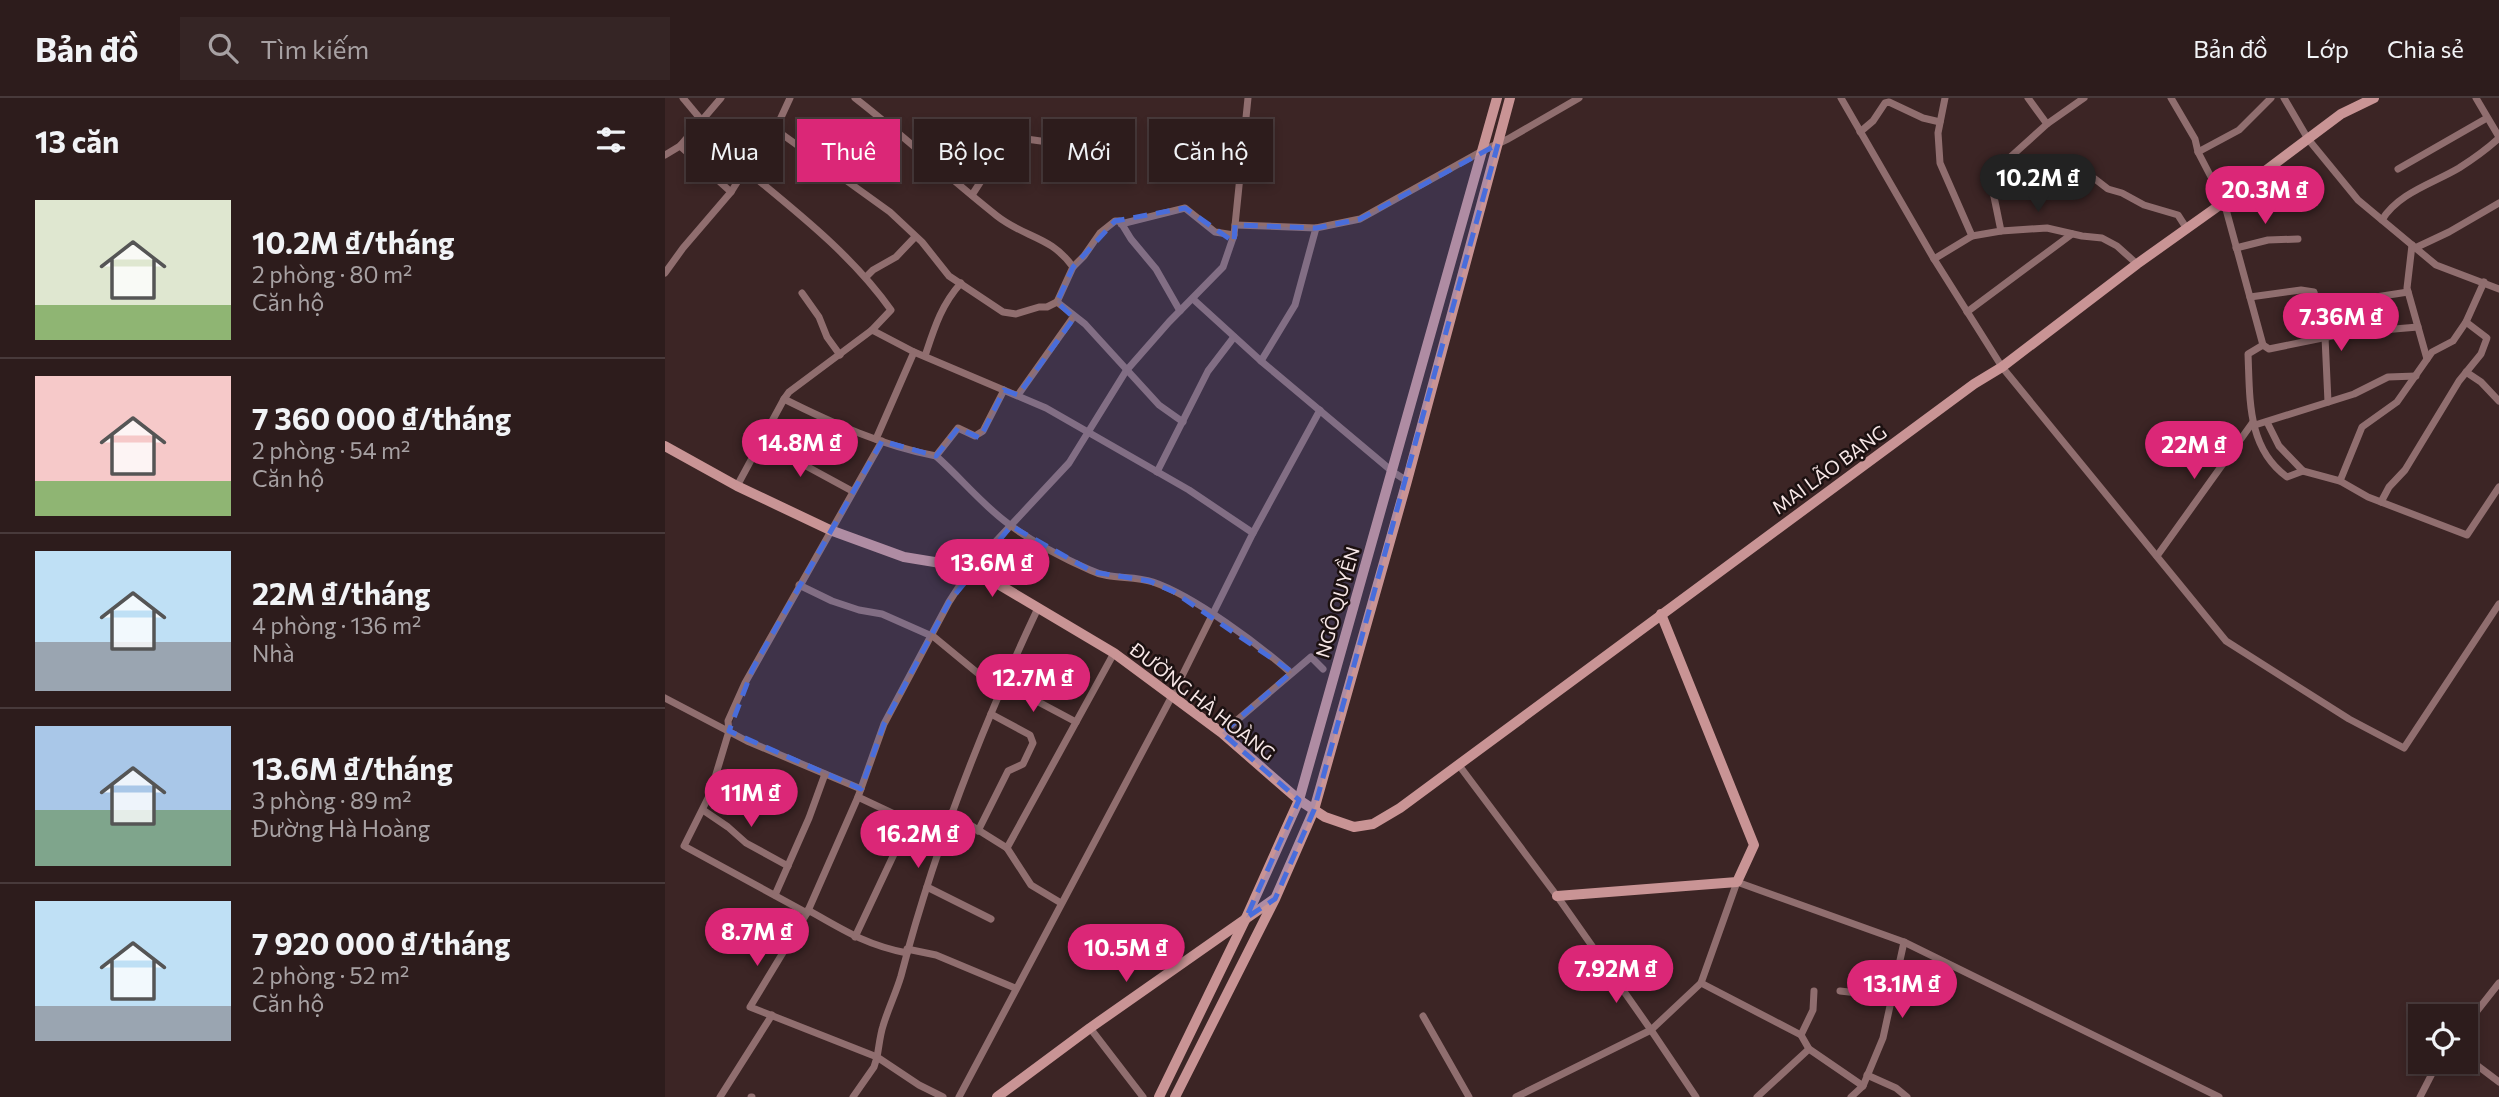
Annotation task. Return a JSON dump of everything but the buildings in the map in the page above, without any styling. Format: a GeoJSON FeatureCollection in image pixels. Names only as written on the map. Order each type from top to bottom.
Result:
{"type":"FeatureCollection","features":[{"type":"Feature","properties":{"kind":"street"},"geometry":{"type":"LineString","coordinates":[[683,98],[700,119]]}},
{"type":"Feature","properties":{"kind":"street"},"geometry":{"type":"LineString","coordinates":[[705,119],[721,98]]}},
{"type":"Feature","properties":{"kind":"street"},"geometry":{"type":"LineString","coordinates":[[780,119],[790,98]]}},
{"type":"Feature","properties":{"kind":"street"},"geometry":{"type":"LineString","coordinates":[[855,98],[899,131],[1000,218],[1056,247],[1073,267]]}},
{"type":"Feature","properties":{"kind":"street"},"geometry":{"type":"LineString","coordinates":[[943,1097],[919,1085],[877,1057],[750,1007],[808,911],[859,793],[884,724],[949,602],[971,568],[1069,463],[1126,371],[1223,267],[1234,235],[1248,98]]}},
{"type":"Feature","properties":{"kind":"street","name":"NGÔ QUYỀN"},"geometry":{"type":"LineString","coordinates":[[1159,1097],[1246,918],[1299,800],[1497,98]]}},
{"type":"Feature","properties":{"kind":"street","name":"NGÔ QUYỀN"},"geometry":{"type":"LineString","coordinates":[[1175,1097],[1275,899],[1314,810],[1407,481],[1510,98]]}},
{"type":"Feature","properties":{"kind":"street"},"geometry":{"type":"LineString","coordinates":[[1235,225],[1316,228],[1360,219],[1579,98]]}},
{"type":"Feature","properties":{"kind":"street"},"geometry":{"type":"LineString","coordinates":[[1841,98],[1934,259],[2002,367],[2226,641],[2349,719],[2404,748],[2499,604]]}},
{"type":"Feature","properties":{"kind":"street"},"geometry":{"type":"LineString","coordinates":[[1945,98],[1938,133],[1940,163],[1972,236]]}},
{"type":"Feature","properties":{"kind":"street"},"geometry":{"type":"LineString","coordinates":[[2028,98],[2047,124]]}},
{"type":"Feature","properties":{"kind":"street"},"geometry":{"type":"LineString","coordinates":[[2001,231],[1991,182],[1996,170],[2047,124],[2084,98]]}},
{"type":"Feature","properties":{"kind":"street"},"geometry":{"type":"LineString","coordinates":[[2171,98],[2195,139],[2198,152],[2224,202],[2263,345],[2269,349],[2325,337],[2418,327]]}},
{"type":"Feature","properties":{"kind":"street"},"geometry":{"type":"LineString","coordinates":[[2198,152],[2239,130],[2271,98]]}},
{"type":"Feature","properties":{"kind":"street"},"geometry":{"type":"LineString","coordinates":[[2284,98],[2308,139],[2358,200],[2436,265],[2499,289]]}},
{"type":"Feature","properties":{"kind":"street","name":"MAI LÃO BẠNG"},"geometry":{"type":"LineString","coordinates":[[1299,800],[1341,824],[1354,827],[1373,824],[1400,808],[1974,384],[2002,367],[2341,114],[2374,98]]}},
{"type":"Feature","properties":{"kind":"street"},"geometry":{"type":"LineString","coordinates":[[2382,220],[2408,196],[2458,169],[2499,137],[2476,98]]}},
{"type":"Feature","properties":{"kind":"street"},"geometry":{"type":"LineString","coordinates":[[1860,132],[1873,121],[1885,103],[1889,102],[1923,118],[1940,122]]}},
{"type":"Feature","properties":{"kind":"street"},"geometry":{"type":"LineString","coordinates":[[2398,169],[2487,118]]}},
{"type":"Feature","properties":{"kind":"street"},"geometry":{"type":"LineString","coordinates":[[783,135],[890,212],[949,276],[1003,312],[1016,314],[1057,302],[1073,267],[1100,233],[1115,221],[1121,223],[1185,208],[1216,232],[1234,235]]}},
{"type":"Feature","properties":{"kind":"street"},"geometry":{"type":"LineString","coordinates":[[972,195],[992,164],[1012,141],[1019,138],[1043,141]]}},
{"type":"Feature","properties":{"kind":"street"},"geometry":{"type":"LineString","coordinates":[[665,155],[686,140]]}},
{"type":"Feature","properties":{"kind":"street"},"geometry":{"type":"LineString","coordinates":[[680,146],[731,192]]}},
{"type":"Feature","properties":{"kind":"street"},"geometry":{"type":"LineString","coordinates":[[2095,180],[2108,189],[2144,205],[2178,215],[2187,229]]}},
{"type":"Feature","properties":{"kind":"street"},"geometry":{"type":"LineString","coordinates":[[665,273],[738,182]]}},
{"type":"Feature","properties":{"kind":"street"},"geometry":{"type":"LineString","coordinates":[[737,486],[789,392],[872,330],[891,310],[866,277],[815,227],[761,182]]}},
{"type":"Feature","properties":{"kind":"street"},"geometry":{"type":"LineString","coordinates":[[2414,246],[2449,232],[2499,203]]}},
{"type":"Feature","properties":{"kind":"street"},"geometry":{"type":"LineString","coordinates":[[1121,223],[1156,270],[1180,311]]}},
{"type":"Feature","properties":{"kind":"street"},"geometry":{"type":"LineString","coordinates":[[1261,361],[1295,304],[1316,228]]}},
{"type":"Feature","properties":{"kind":"street"},"geometry":{"type":"LineString","coordinates":[[1934,259],[1972,236],[2047,228],[2098,237],[2113,243],[2137,264]]}},
{"type":"Feature","properties":{"kind":"street"},"geometry":{"type":"LineString","coordinates":[[1967,312],[2072,234]]}},
{"type":"Feature","properties":{"kind":"street"},"geometry":{"type":"LineString","coordinates":[[866,277],[896,257],[915,237]]}},
{"type":"Feature","properties":{"kind":"street"},"geometry":{"type":"LineString","coordinates":[[2236,248],[2268,240],[2298,239]]}},
{"type":"Feature","properties":{"kind":"street"},"geometry":{"type":"LineString","coordinates":[[2414,246],[2408,292],[2427,359]]}},
{"type":"Feature","properties":{"kind":"street"},"geometry":{"type":"LineString","coordinates":[[2340,481],[2362,427],[2397,402],[2432,352],[2453,341],[2466,322],[2484,282]]}},
{"type":"Feature","properties":{"kind":"street"},"geometry":{"type":"LineString","coordinates":[[925,356],[938,318],[961,283]]}},
{"type":"Feature","properties":{"kind":"street"},"geometry":{"type":"LineString","coordinates":[[2250,297],[2307,290],[2313,292],[2325,337],[2328,402]]}},
{"type":"Feature","properties":{"kind":"street"},"geometry":{"type":"LineString","coordinates":[[2318,306],[2408,292]]}},
{"type":"Feature","properties":{"kind":"street"},"geometry":{"type":"LineString","coordinates":[[802,293],[820,317],[827,337],[840,355]]}},
{"type":"Feature","properties":{"kind":"street"},"geometry":{"type":"LineString","coordinates":[[1193,299],[1261,361],[1407,481]]}},
{"type":"Feature","properties":{"kind":"street"},"geometry":{"type":"LineString","coordinates":[[1057,302],[1085,324],[1159,405],[1183,422]]}},
{"type":"Feature","properties":{"kind":"street"},"geometry":{"type":"LineString","coordinates":[[1018,395],[1075,316]]}},
{"type":"Feature","properties":{"kind":"street"},"geometry":{"type":"LineString","coordinates":[[2381,502],[2389,486],[2405,470],[2466,372],[2481,354],[2487,338],[2466,322]]}},
{"type":"Feature","properties":{"kind":"street"},"geometry":{"type":"LineString","coordinates":[[872,330],[914,352],[1047,408],[1086,433],[1189,490],[1252,533]]}},
{"type":"Feature","properties":{"kind":"street"},"geometry":{"type":"LineString","coordinates":[[1157,472],[1214,361],[1234,337]]}},
{"type":"Feature","properties":{"kind":"street"},"geometry":{"type":"LineString","coordinates":[[2263,345],[2248,354],[2254,424],[2263,454],[2287,477],[2303,471]]}},
{"type":"Feature","properties":{"kind":"street"},"geometry":{"type":"LineString","coordinates":[[914,352],[879,440],[745,683],[728,721],[729,731],[710,794],[684,846],[855,937],[879,947],[936,955],[1015,988]]}},
{"type":"Feature","properties":{"kind":"street"},"geometry":{"type":"LineString","coordinates":[[2466,372],[2481,382],[2499,401]]}},
{"type":"Feature","properties":{"kind":"street"},"geometry":{"type":"LineString","coordinates":[[2157,556],[2254,424],[2354,394],[2388,377],[2416,376]]}},
{"type":"Feature","properties":{"kind":"street"},"geometry":{"type":"LineString","coordinates":[[936,456],[958,428],[975,436],[983,431],[1004,390]]}},
{"type":"Feature","properties":{"kind":"street"},"geometry":{"type":"LineString","coordinates":[[784,399],[833,424],[936,456],[1011,526],[1093,572],[1111,577],[1149,580],[1212,614],[1291,673]]}},
{"type":"Feature","properties":{"kind":"street"},"geometry":{"type":"LineString","coordinates":[[959,1097],[1172,696],[1252,533],[1320,410]]}},
{"type":"Feature","properties":{"kind":"street"},"geometry":{"type":"LineString","coordinates":[[2267,422],[2279,446],[2303,471],[2340,481],[2381,502],[2467,535],[2499,487]]}},
{"type":"Feature","properties":{"kind":"street"},"geometry":{"type":"LineString","coordinates":[[762,442],[852,491]]}},
{"type":"Feature","properties":{"kind":"street","name":"ĐƯỜNG HÀ HOÀNG"},"geometry":{"type":"LineString","coordinates":[[665,446],[737,486],[830,530],[904,557],[971,568],[1114,653],[1222,733],[1299,800]]}},
{"type":"Feature","properties":{"kind":"street"},"geometry":{"type":"LineString","coordinates":[[799,585],[841,604],[903,622],[931,635],[980,675],[1076,722]]}},
{"type":"Feature","properties":{"kind":"street"},"geometry":{"type":"LineString","coordinates":[[853,1097],[874,1067],[882,1028],[900,979],[951,813],[1002,685],[1038,608]]}},
{"type":"Feature","properties":{"kind":"street"},"geometry":{"type":"LineString","coordinates":[[1516,1097],[1651,1030],[1701,983],[1737,882],[1754,845],[1661,614]]}},
{"type":"Feature","properties":{"kind":"street"},"geometry":{"type":"LineString","coordinates":[[1007,848],[1114,653]]}},
{"type":"Feature","properties":{"kind":"street"},"geometry":{"type":"LineString","coordinates":[[1222,733],[1311,657],[1323,669]]}},
{"type":"Feature","properties":{"kind":"street"},"geometry":{"type":"LineString","coordinates":[[665,698],[729,731],[825,774],[906,820],[943,837]]}},
{"type":"Feature","properties":{"kind":"street"},"geometry":{"type":"LineString","coordinates":[[978,831],[1008,771],[1023,764],[1033,743],[1030,735],[991,714]]}},
{"type":"Feature","properties":{"kind":"street"},"geometry":{"type":"LineString","coordinates":[[1458,764],[1557,896],[1696,1097]]}},
{"type":"Feature","properties":{"kind":"street"},"geometry":{"type":"LineString","coordinates":[[775,895],[825,774]]}},
{"type":"Feature","properties":{"kind":"street"},"geometry":{"type":"LineString","coordinates":[[703,810],[746,843],[788,866]]}},
{"type":"Feature","properties":{"kind":"street"},"geometry":{"type":"LineString","coordinates":[[951,813],[1007,848],[1031,886],[1061,903]]}},
{"type":"Feature","properties":{"kind":"street"},"geometry":{"type":"LineString","coordinates":[[855,937],[895,852],[906,820]]}},
{"type":"Feature","properties":{"kind":"street"},"geometry":{"type":"LineString","coordinates":[[1557,896],[1737,882],[1904,942],[2218,1097]]}},
{"type":"Feature","properties":{"kind":"street"},"geometry":{"type":"LineString","coordinates":[[927,887],[991,919]]}},
{"type":"Feature","properties":{"kind":"street"},"geometry":{"type":"LineString","coordinates":[[997,1097],[1090,1028],[1275,899]]}},
{"type":"Feature","properties":{"kind":"street"},"geometry":{"type":"LineString","coordinates":[[1851,1097],[1863,1086],[1883,1038],[1904,942]]}},
{"type":"Feature","properties":{"kind":"street"},"geometry":{"type":"LineString","coordinates":[[1701,983],[1801,1035],[1809,1049],[1863,1086]]}},
{"type":"Feature","properties":{"kind":"street"},"geometry":{"type":"LineString","coordinates":[[2478,1009],[2499,984]]}},
{"type":"Feature","properties":{"kind":"street"},"geometry":{"type":"LineString","coordinates":[[1801,1035],[1811,1016],[1814,991]]}},
{"type":"Feature","properties":{"kind":"street"},"geometry":{"type":"LineString","coordinates":[[1840,991],[1893,998]]}},
{"type":"Feature","properties":{"kind":"street"},"geometry":{"type":"LineString","coordinates":[[2489,995],[2499,1001]]}},
{"type":"Feature","properties":{"kind":"street"},"geometry":{"type":"LineString","coordinates":[[720,1097],[772,1015]]}},
{"type":"Feature","properties":{"kind":"street"},"geometry":{"type":"LineString","coordinates":[[1423,1016],[1469,1097]]}},
{"type":"Feature","properties":{"kind":"street"},"geometry":{"type":"LineString","coordinates":[[1090,1028],[1143,1097]]}},
{"type":"Feature","properties":{"kind":"street"},"geometry":{"type":"LineString","coordinates":[[1756,1097],[1809,1049]]}},
{"type":"Feature","properties":{"kind":"street"},"geometry":{"type":"LineString","coordinates":[[2478,1066],[2499,1082]]}},
{"type":"Feature","properties":{"kind":"street"},"geometry":{"type":"LineString","coordinates":[[2420,1097],[2432,1074]]}},
{"type":"Feature","properties":{"kind":"street"},"geometry":{"type":"LineString","coordinates":[[1867,1075],[1896,1088],[1907,1097]]}},
{"type":"Feature","properties":{"kind":"highlighted area"},"geometry":{"type":"Polygon","coordinates":[[[1498,144],[1314,810],[1275,899],[1246,918],[1299,800],[1222,733],[1292,672],[1174,592],[1149,581],[1093,572],[1011,526],[949,602],[884,724],[861,789],[729,731],[753,668],[882,441],[936,456],[958,428],[980,438],[1004,390],[1018,395],[1074,318],[1057,302],[1073,267],[1115,221],[1185,208],[1234,242],[1235,225],[1316,228],[1360,219],[1498,144]]]}}]}
